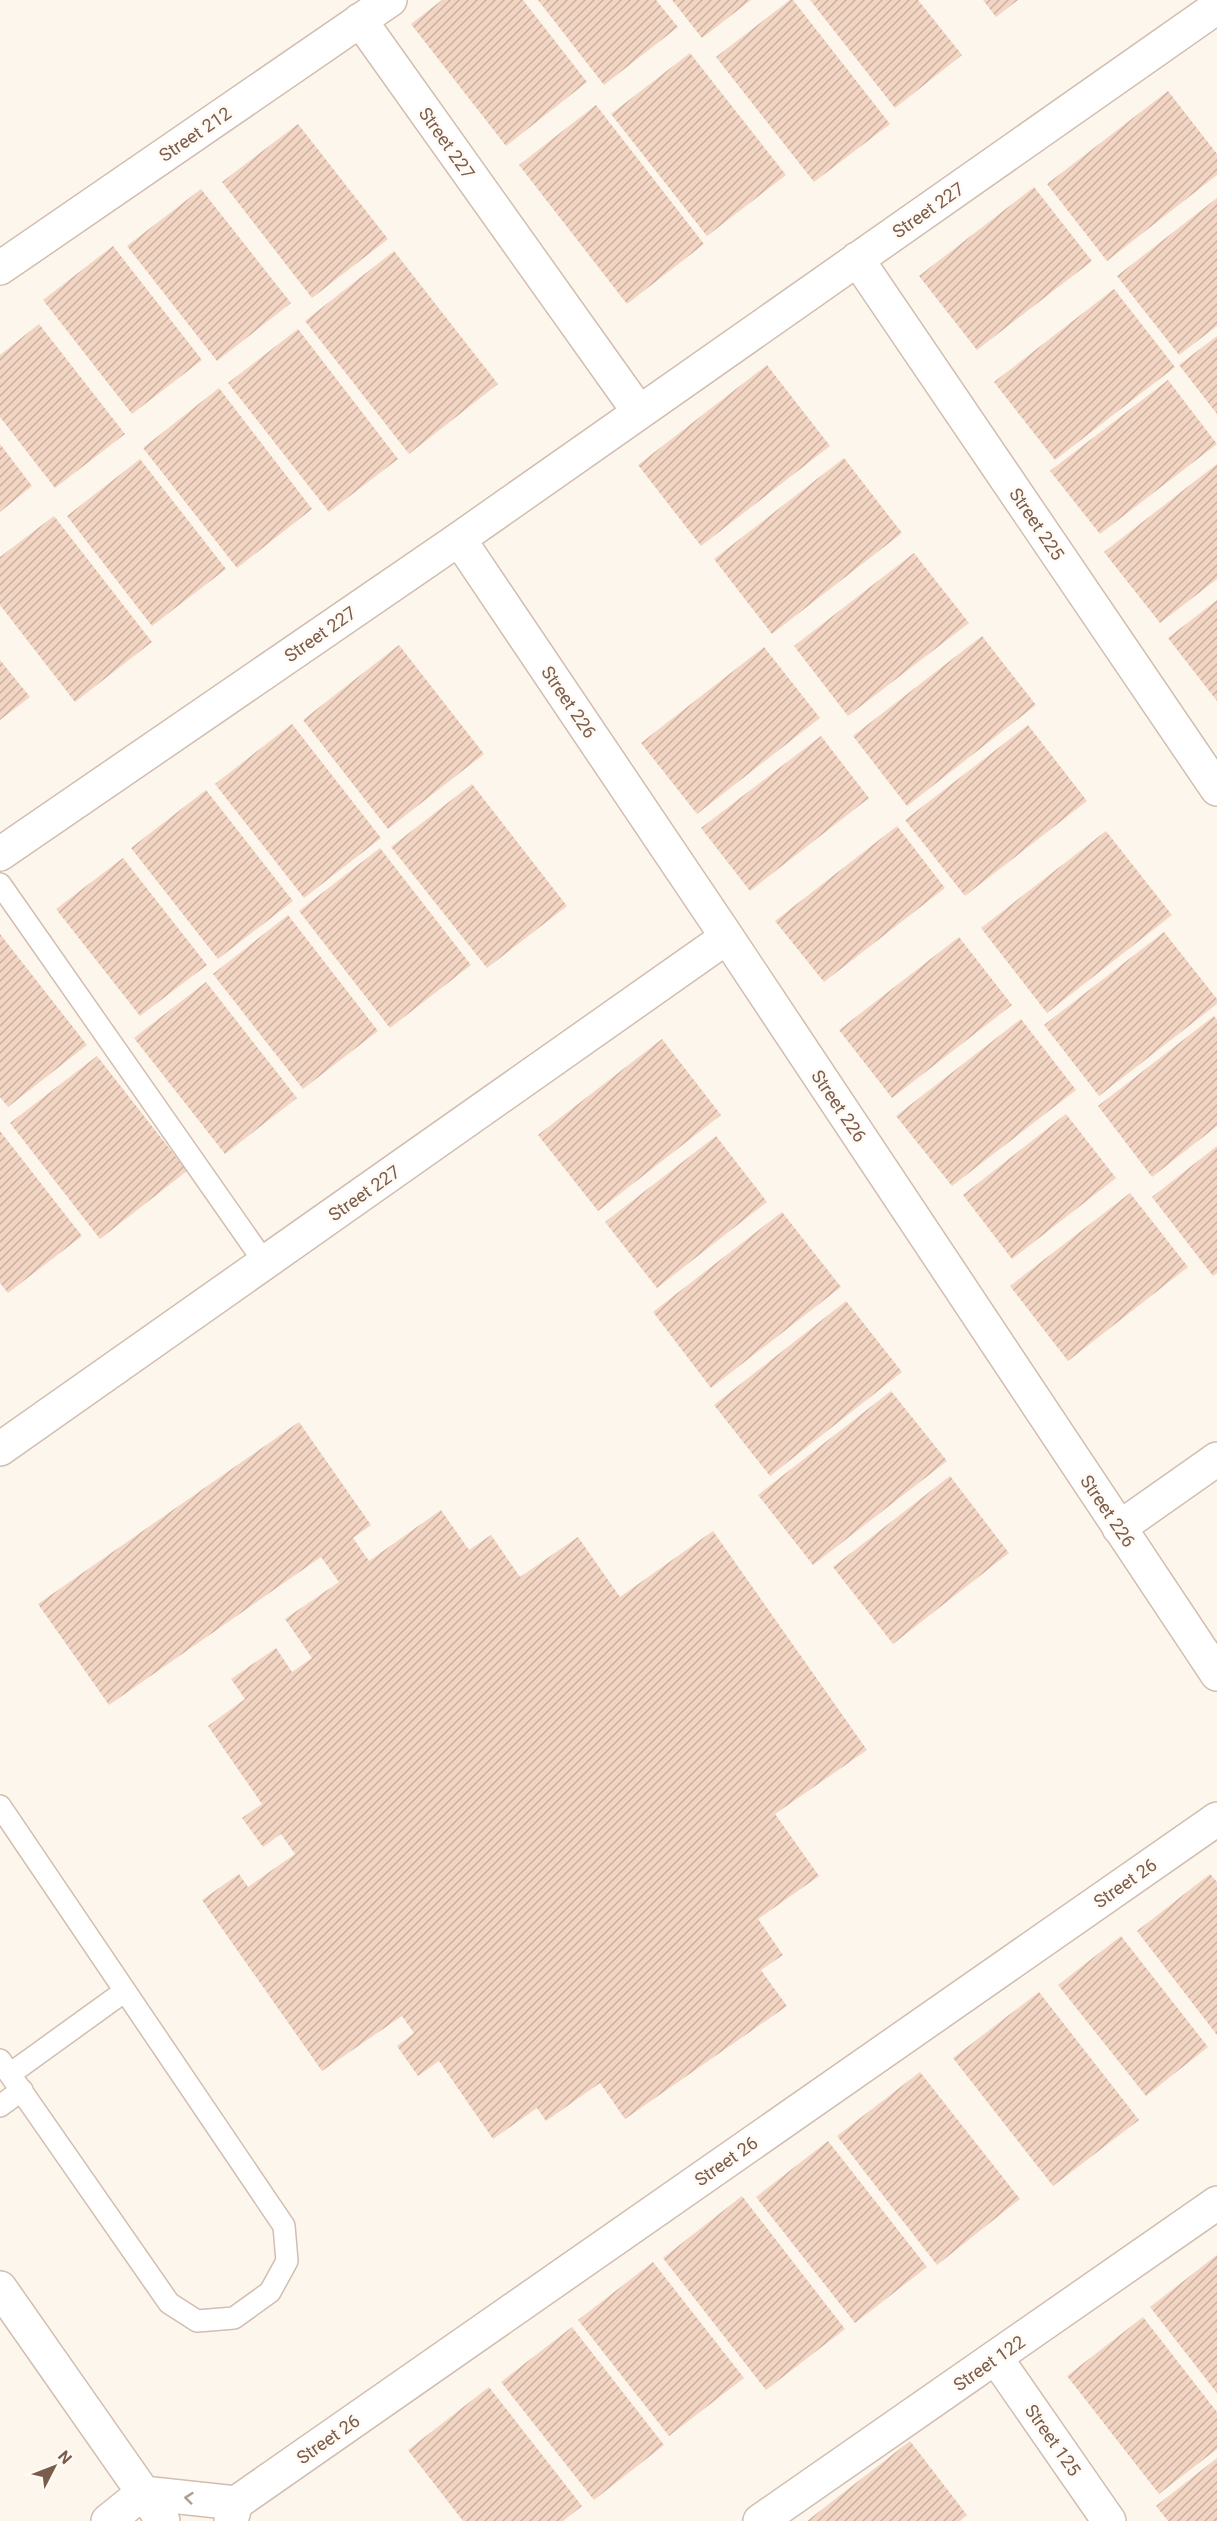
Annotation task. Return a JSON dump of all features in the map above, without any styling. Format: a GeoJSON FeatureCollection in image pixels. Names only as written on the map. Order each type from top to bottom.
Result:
{"type":"FeatureCollection","features":[{"type":"Feature","properties":{"kind":"street","name":"Street 212"},"geometry":{"type":"LineString","coordinates":[[0,268],[390,0]]}},
{"type":"Feature","properties":{"kind":"street","name":"Street 227"},"geometry":{"type":"LineString","coordinates":[[0,854],[459,539],[1217,7]]}},
{"type":"Feature","properties":{"kind":"street","name":"Street 227"},"geometry":{"type":"LineString","coordinates":[[360,20],[639,412]]}},
{"type":"Feature","properties":{"kind":"street","name":"Street 225"},"geometry":{"type":"LineString","coordinates":[[857,259],[1217,789]]}},
{"type":"Feature","properties":{"kind":"street","name":"Street 226"},"geometry":{"type":"LineString","coordinates":[[459,539],[727,937],[1217,1674]]}},
{"type":"Feature","properties":{"kind":"street","name":"Street 227"},"geometry":{"type":"LineString","coordinates":[[0,1449],[727,937]]}},
{"type":"Feature","properties":{"kind":"street"},"geometry":{"type":"LineString","coordinates":[[1119,1528],[1217,1459]]}},
{"type":"Feature","properties":{"kind":"street","name":"Street 26"},"geometry":{"type":"LineString","coordinates":[[143,2493],[233,2512],[1217,1818]]}},
{"type":"Feature","properties":{"kind":"street","name":"Street 122"},"geometry":{"type":"LineString","coordinates":[[759,2521],[1217,2203]]}},
{"type":"Feature","properties":{"kind":"street"},"geometry":{"type":"LineString","coordinates":[[0,2288],[163,2521]]}},
{"type":"Feature","properties":{"kind":"street","name":"Street 125"},"geometry":{"type":"LineString","coordinates":[[996,2358],[1109,2521]]}},
{"type":"Feature","properties":{"kind":"street"},"geometry":{"type":"LineString","coordinates":[[108,2521],[143,2493]]}},
{"type":"Feature","properties":{"kind":"lane"},"geometry":{"type":"LineString","coordinates":[[0,884],[265,1263]]}},
{"type":"Feature","properties":{"kind":"lane"},"geometry":{"type":"LineString","coordinates":[[0,1806],[284,2226],[287,2261],[270,2292],[234,2318],[196,2321],[169,2303],[10,2074]]}},
{"type":"Feature","properties":{"kind":"lane"},"geometry":{"type":"LineString","coordinates":[[0,2106],[10,2074],[125,1991]]}},
{"type":"Feature","properties":{"kind":"building"},"geometry":{"type":"Polygon","coordinates":[[[442,0],[523,0],[587,82],[506,146],[411,24],[442,0]]]}},
{"type":"Feature","properties":{"kind":"building"},"geometry":{"type":"Polygon","coordinates":[[[538,0],[656,0],[678,27],[604,85],[538,0]]]}},
{"type":"Feature","properties":{"kind":"building"},"geometry":{"type":"Polygon","coordinates":[[[672,0],[751,0],[702,38],[672,0]]]}},
{"type":"Feature","properties":{"kind":"building"},"geometry":{"type":"Polygon","coordinates":[[[793,0],[890,124],[814,182],[716,57],[793,0]]]}},
{"type":"Feature","properties":{"kind":"building"},"geometry":{"type":"Polygon","coordinates":[[[810,0],[918,0],[962,55],[895,108],[810,0]]]}},
{"type":"Feature","properties":{"kind":"building"},"geometry":{"type":"Polygon","coordinates":[[[983,0],[1018,0],[996,17],[983,0]]]}},
{"type":"Feature","properties":{"kind":"building"},"geometry":{"type":"Polygon","coordinates":[[[690,53],[786,175],[707,236],[611,114],[690,53]]]}},
{"type":"Feature","properties":{"kind":"building"},"geometry":{"type":"Polygon","coordinates":[[[1168,91],[1217,154],[1217,175],[1107,261],[1047,184],[1168,91]]]}},
{"type":"Feature","properties":{"kind":"building"},"geometry":{"type":"Polygon","coordinates":[[[596,105],[704,244],[627,304],[519,165],[596,105]]]}},
{"type":"Feature","properties":{"kind":"building"},"geometry":{"type":"Polygon","coordinates":[[[298,124],[388,239],[312,298],[222,182],[298,124]]]}},
{"type":"Feature","properties":{"kind":"building"},"geometry":{"type":"Polygon","coordinates":[[[1034,187],[1092,261],[977,350],[919,276],[1034,187]]]}},
{"type":"Feature","properties":{"kind":"building"},"geometry":{"type":"Polygon","coordinates":[[[201,189],[291,303],[217,361],[127,246],[201,189]]]}},
{"type":"Feature","properties":{"kind":"building"},"geometry":{"type":"Polygon","coordinates":[[[1217,198],[1217,326],[1179,355],[1117,276],[1217,198]]]}},
{"type":"Feature","properties":{"kind":"building"},"geometry":{"type":"Polygon","coordinates":[[[113,246],[202,360],[132,414],[43,300],[113,246]]]}},
{"type":"Feature","properties":{"kind":"building"},"geometry":{"type":"Polygon","coordinates":[[[394,251],[498,384],[409,454],[305,321],[394,251]]]}},
{"type":"Feature","properties":{"kind":"building"},"geometry":{"type":"Polygon","coordinates":[[[1114,289],[1175,367],[1055,460],[994,382],[1114,289]]]}},
{"type":"Feature","properties":{"kind":"building"},"geometry":{"type":"Polygon","coordinates":[[[39,324],[125,434],[55,488],[0,417],[0,355],[39,324]]]}},
{"type":"Feature","properties":{"kind":"building"},"geometry":{"type":"Polygon","coordinates":[[[298,329],[398,459],[329,512],[228,383],[298,329]]]}},
{"type":"Feature","properties":{"kind":"building"},"geometry":{"type":"Polygon","coordinates":[[[1217,336],[1217,414],[1179,365],[1217,336]]]}},
{"type":"Feature","properties":{"kind":"building"},"geometry":{"type":"Polygon","coordinates":[[[767,365],[830,446],[701,546],[638,465],[767,365]]]}},
{"type":"Feature","properties":{"kind":"building"},"geometry":{"type":"Polygon","coordinates":[[[1168,380],[1217,444],[1100,534],[1050,471],[1168,380]]]}},
{"type":"Feature","properties":{"kind":"building"},"geometry":{"type":"Polygon","coordinates":[[[219,388],[312,509],[237,568],[143,448],[219,388]]]}},
{"type":"Feature","properties":{"kind":"building"},"geometry":{"type":"Polygon","coordinates":[[[0,444],[32,486],[0,512],[0,444]]]}},
{"type":"Feature","properties":{"kind":"building"},"geometry":{"type":"Polygon","coordinates":[[[844,458],[902,533],[772,634],[714,559],[844,458]]]}},
{"type":"Feature","properties":{"kind":"building"},"geometry":{"type":"Polygon","coordinates":[[[140,459],[226,569],[152,626],[67,516],[140,459]]]}},
{"type":"Feature","properties":{"kind":"building"},"geometry":{"type":"Polygon","coordinates":[[[1217,464],[1217,579],[1160,623],[1104,552],[1217,464]]]}},
{"type":"Feature","properties":{"kind":"building"},"geometry":{"type":"Polygon","coordinates":[[[54,516],[152,642],[75,702],[0,605],[0,557],[54,516]]]}},
{"type":"Feature","properties":{"kind":"building"},"geometry":{"type":"Polygon","coordinates":[[[914,553],[969,623],[848,716],[794,646],[914,553]]]}},
{"type":"Feature","properties":{"kind":"building"},"geometry":{"type":"Polygon","coordinates":[[[1217,600],[1217,701],[1168,638],[1217,600]]]}},
{"type":"Feature","properties":{"kind":"building"},"geometry":{"type":"Polygon","coordinates":[[[982,636],[1036,705],[907,806],[853,736],[982,636]]]}},
{"type":"Feature","properties":{"kind":"building"},"geometry":{"type":"Polygon","coordinates":[[[399,645],[484,754],[388,829],[303,720],[399,645]]]}},
{"type":"Feature","properties":{"kind":"building"},"geometry":{"type":"Polygon","coordinates":[[[764,647],[820,718],[697,814],[641,743],[764,647]]]}},
{"type":"Feature","properties":{"kind":"building"},"geometry":{"type":"Polygon","coordinates":[[[0,660],[30,697],[0,720],[0,660]]]}},
{"type":"Feature","properties":{"kind":"building"},"geometry":{"type":"Polygon","coordinates":[[[292,724],[381,838],[304,898],[215,784],[292,724]]]}},
{"type":"Feature","properties":{"kind":"building"},"geometry":{"type":"Polygon","coordinates":[[[1028,725],[1087,801],[965,896],[905,820],[1028,725]]]}},
{"type":"Feature","properties":{"kind":"building"},"geometry":{"type":"Polygon","coordinates":[[[821,736],[869,798],[750,891],[701,828],[821,736]]]}},
{"type":"Feature","properties":{"kind":"building"},"geometry":{"type":"Polygon","coordinates":[[[472,784],[567,906],[487,968],[391,847],[472,784]]]}},
{"type":"Feature","properties":{"kind":"building"},"geometry":{"type":"Polygon","coordinates":[[[206,790],[293,901],[218,959],[131,848],[206,790]]]}},
{"type":"Feature","properties":{"kind":"building"},"geometry":{"type":"Polygon","coordinates":[[[897,826],[945,888],[824,982],[775,921],[897,826]]]}},
{"type":"Feature","properties":{"kind":"building"},"geometry":{"type":"Polygon","coordinates":[[[1106,831],[1172,915],[1047,1013],[981,928],[1106,831]]]}},
{"type":"Feature","properties":{"kind":"building"},"geometry":{"type":"Polygon","coordinates":[[[380,848],[471,965],[390,1028],[299,911],[380,848]]]}},
{"type":"Feature","properties":{"kind":"building"},"geometry":{"type":"Polygon","coordinates":[[[123,858],[207,965],[140,1016],[56,909],[123,858]]]}},
{"type":"Feature","properties":{"kind":"building"},"geometry":{"type":"Polygon","coordinates":[[[288,915],[378,1031],[303,1089],[213,974],[288,915]]]}},
{"type":"Feature","properties":{"kind":"building"},"geometry":{"type":"Polygon","coordinates":[[[1164,932],[1217,999],[1217,1004],[1099,1096],[1044,1025],[1164,932]]]}},
{"type":"Feature","properties":{"kind":"building"},"geometry":{"type":"Polygon","coordinates":[[[0,934],[87,1045],[8,1107],[0,1097],[0,934]]]}},
{"type":"Feature","properties":{"kind":"building"},"geometry":{"type":"Polygon","coordinates":[[[959,937],[1012,1005],[892,1098],[839,1030],[959,937]]]}},
{"type":"Feature","properties":{"kind":"building"},"geometry":{"type":"Polygon","coordinates":[[[206,982],[297,1098],[225,1154],[134,1038],[206,982]]]}},
{"type":"Feature","properties":{"kind":"building"},"geometry":{"type":"Polygon","coordinates":[[[1214,1016],[1217,1020],[1217,1126],[1152,1177],[1098,1106],[1214,1016]]]}},
{"type":"Feature","properties":{"kind":"building"},"geometry":{"type":"Polygon","coordinates":[[[1021,1019],[1076,1090],[952,1186],[896,1116],[1021,1019]]]}},
{"type":"Feature","properties":{"kind":"building"},"geometry":{"type":"Polygon","coordinates":[[[662,1039],[721,1115],[598,1211],[538,1135],[662,1039]]]}},
{"type":"Feature","properties":{"kind":"building"},"geometry":{"type":"Polygon","coordinates":[[[97,1056],[187,1171],[100,1239],[10,1123],[97,1056]]]}},
{"type":"Feature","properties":{"kind":"building"},"geometry":{"type":"Polygon","coordinates":[[[1066,1114],[1116,1178],[1012,1259],[963,1195],[1066,1114]]]}},
{"type":"Feature","properties":{"kind":"building"},"geometry":{"type":"Polygon","coordinates":[[[0,1131],[82,1236],[8,1293],[0,1283],[0,1131]]]}},
{"type":"Feature","properties":{"kind":"building"},"geometry":{"type":"Polygon","coordinates":[[[716,1136],[767,1202],[657,1288],[605,1222],[716,1136]]]}},
{"type":"Feature","properties":{"kind":"building"},"geometry":{"type":"Polygon","coordinates":[[[1217,1146],[1217,1273],[1213,1276],[1152,1197],[1217,1146]]]}},
{"type":"Feature","properties":{"kind":"building"},"geometry":{"type":"Polygon","coordinates":[[[1130,1193],[1188,1267],[1068,1361],[1010,1286],[1130,1193]]]}},
{"type":"Feature","properties":{"kind":"building"},"geometry":{"type":"Polygon","coordinates":[[[782,1212],[841,1287],[711,1388],[653,1312],[782,1212]]]}},
{"type":"Feature","properties":{"kind":"building"},"geometry":{"type":"Polygon","coordinates":[[[846,1301],[902,1372],[770,1476],[714,1405],[846,1301]]]}},
{"type":"Feature","properties":{"kind":"building"},"geometry":{"type":"Polygon","coordinates":[[[891,1391],[947,1461],[813,1565],[758,1495],[891,1391]]]}},
{"type":"Feature","properties":{"kind":"building"},"geometry":{"type":"Polygon","coordinates":[[[299,1422],[371,1525],[353,1538],[369,1561],[441,1510],[469,1550],[491,1535],[520,1577],[578,1537],[620,1597],[713,1531],[867,1750],[775,1814],[819,1876],[758,1919],[783,1955],[761,1970],[787,2006],[625,2119],[600,2083],[546,2121],[537,2108],[493,2139],[439,2061],[418,2076],[397,2046],[414,2033],[402,2016],[322,2071],[202,1900],[239,1874],[248,1887],[295,1854],[281,1834],[263,1847],[242,1818],[262,1804],[208,1726],[245,1699],[231,1679],[276,1648],[292,1672],[312,1658],[285,1619],[339,1582],[321,1557],[109,1705],[38,1604],[299,1422]]]}},
{"type":"Feature","properties":{"kind":"building"},"geometry":{"type":"Polygon","coordinates":[[[950,1476],[1009,1553],[893,1644],[833,1567],[950,1476]]]}},
{"type":"Feature","properties":{"kind":"building"},"geometry":{"type":"Polygon","coordinates":[[[1210,1874],[1217,1882],[1217,2035],[1137,1931],[1210,1874]]]}},
{"type":"Feature","properties":{"kind":"building"},"geometry":{"type":"Polygon","coordinates":[[[1121,1936],[1208,2047],[1146,2096],[1058,1985],[1121,1936]]]}},
{"type":"Feature","properties":{"kind":"building"},"geometry":{"type":"Polygon","coordinates":[[[1039,1992],[1139,2120],[1053,2186],[953,2058],[1039,1992]]]}},
{"type":"Feature","properties":{"kind":"building"},"geometry":{"type":"Polygon","coordinates":[[[920,2072],[1020,2199],[937,2265],[837,2136],[920,2072]]]}},
{"type":"Feature","properties":{"kind":"building"},"geometry":{"type":"Polygon","coordinates":[[[828,2141],[927,2267],[855,2323],[756,2197],[828,2141]]]}},
{"type":"Feature","properties":{"kind":"building"},"geometry":{"type":"Polygon","coordinates":[[[742,2196],[845,2329],[766,2390],[663,2258],[742,2196]]]}},
{"type":"Feature","properties":{"kind":"building"},"geometry":{"type":"Polygon","coordinates":[[[1217,2255],[1217,2393],[1150,2307],[1217,2255]]]}},
{"type":"Feature","properties":{"kind":"building"},"geometry":{"type":"Polygon","coordinates":[[[653,2262],[744,2378],[669,2436],[578,2320],[653,2262]]]}},
{"type":"Feature","properties":{"kind":"building"},"geometry":{"type":"Polygon","coordinates":[[[1143,2317],[1217,2412],[1217,2449],[1159,2494],[1067,2376],[1143,2317]]]}},
{"type":"Feature","properties":{"kind":"building"},"geometry":{"type":"Polygon","coordinates":[[[572,2327],[664,2445],[594,2500],[501,2382],[572,2327]]]}},
{"type":"Feature","properties":{"kind":"building"},"geometry":{"type":"Polygon","coordinates":[[[489,2387],[582,2506],[563,2521],[463,2521],[408,2450],[489,2387]]]}},
{"type":"Feature","properties":{"kind":"building"},"geometry":{"type":"Polygon","coordinates":[[[910,2441],[967,2515],[960,2521],[807,2521],[910,2441]]]}},
{"type":"Feature","properties":{"kind":"building"},"geometry":{"type":"Polygon","coordinates":[[[1217,2458],[1217,2521],[1168,2521],[1156,2506],[1217,2458]]]}}]}
